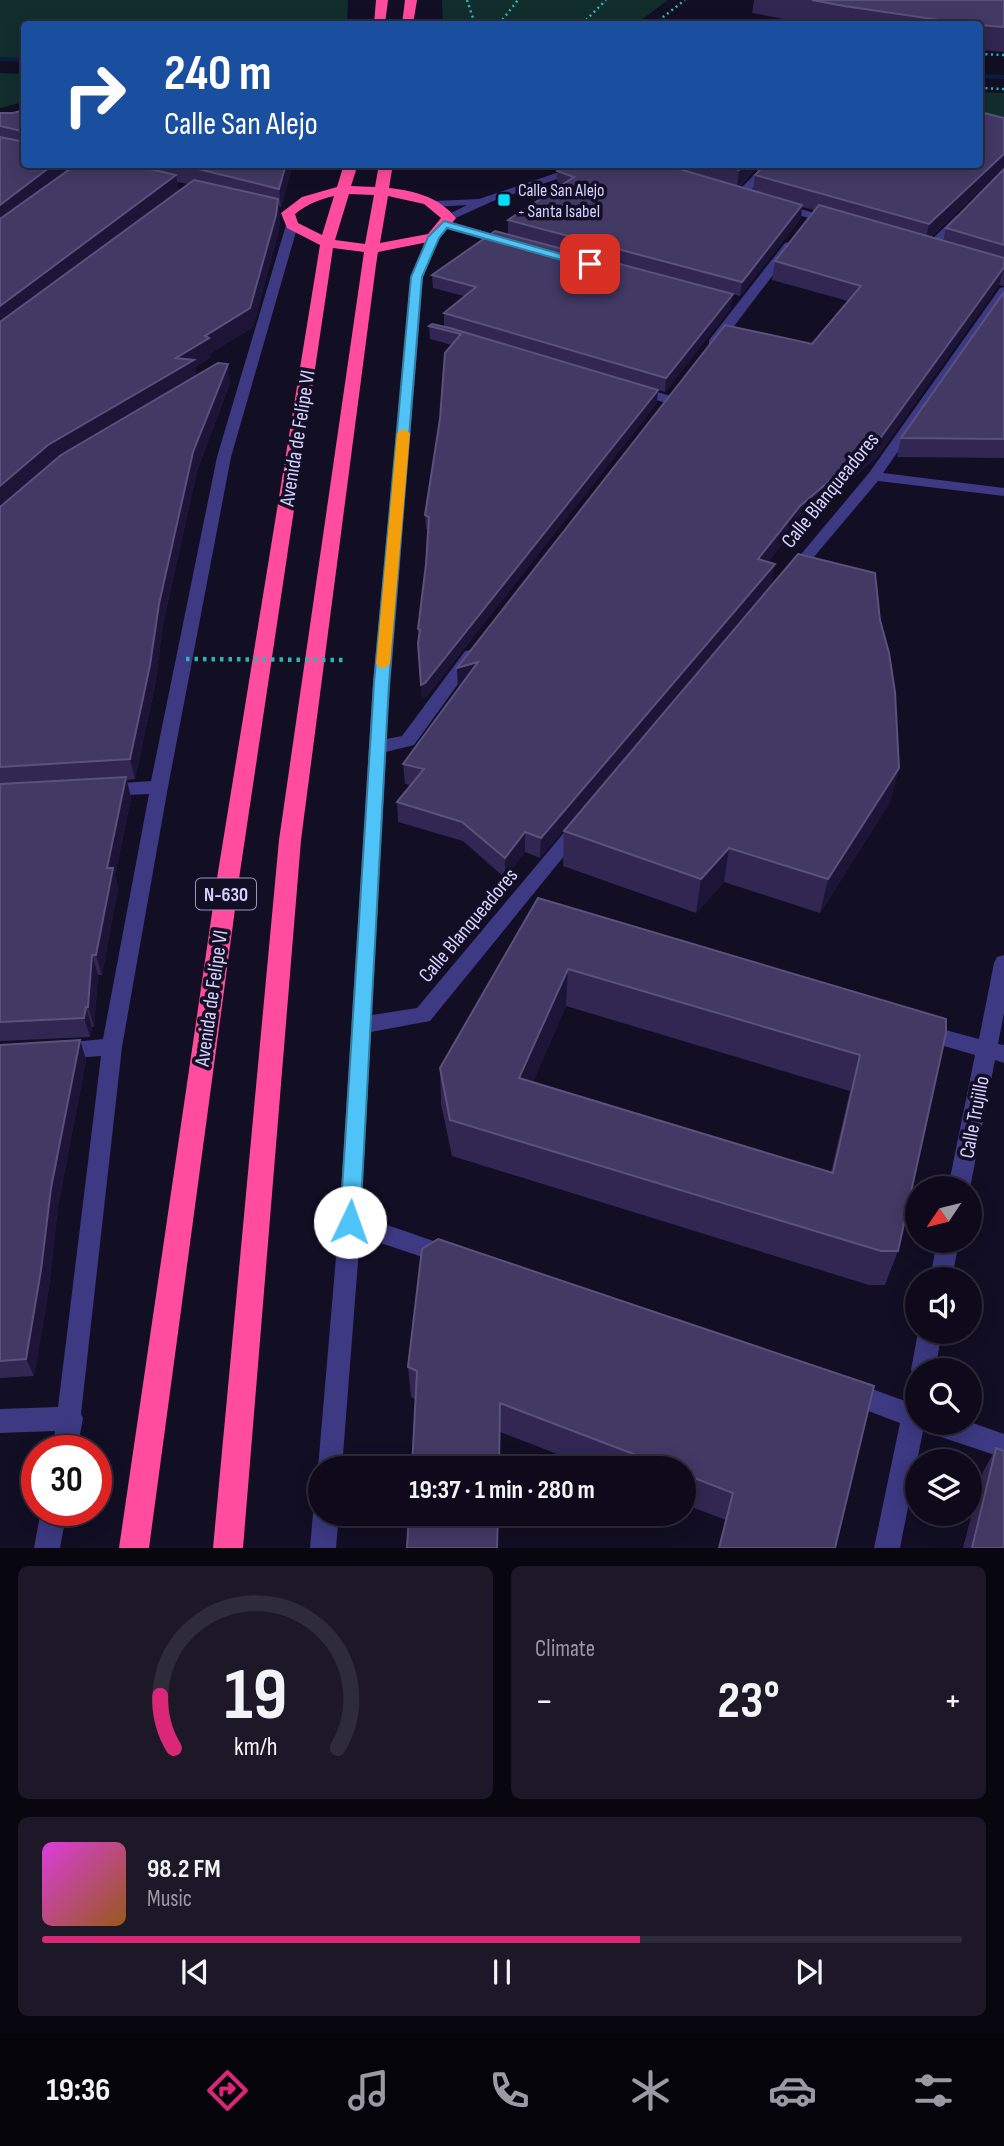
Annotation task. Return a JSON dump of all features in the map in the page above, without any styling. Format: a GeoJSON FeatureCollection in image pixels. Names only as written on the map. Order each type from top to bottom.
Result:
{"type":"FeatureCollection","features":[{"type":"Feature","properties":{"kind":"highway"},"geometry":{"type":"LineString","coordinates":[[380,21],[382,0]]}},
{"type":"Feature","properties":{"kind":"highway"},"geometry":{"type":"LineString","coordinates":[[408,21],[411,0]]}},
{"type":"Feature","properties":{"kind":"highway","name":"N-630"},"geometry":{"type":"LineString","coordinates":[[327,243],[350,168]]}},
{"type":"Feature","properties":{"kind":"highway","name":"N-630"},"geometry":{"type":"LineString","coordinates":[[228,1548],[290,840],[385,168]]}},
{"type":"Feature","properties":{"kind":"highway"},"geometry":{"type":"LineString","coordinates":[[345,190],[381,191],[441,208],[442,227],[372,249],[327,243],[285,216],[298,203],[345,190]]}},
{"type":"Feature","properties":{"kind":"highway","name":"Avenida de Felipe VI"},"geometry":{"type":"LineString","coordinates":[[134,1548],[229,872],[327,243]]}},
{"type":"Feature","properties":{"kind":"street"},"geometry":{"type":"LineString","coordinates":[[331,1456],[350,1222],[378,747],[417,327],[417,277],[442,227],[489,199],[584,168]]}},
{"type":"Feature","properties":{"kind":"street"},"geometry":{"type":"LineString","coordinates":[[752,198],[770,168]]}},
{"type":"Feature","properties":{"kind":"street"},"geometry":{"type":"LineString","coordinates":[[727,191],[848,226]]}},
{"type":"Feature","properties":{"kind":"street"},"geometry":{"type":"LineString","coordinates":[[434,204],[489,199]]}},
{"type":"Feature","properties":{"kind":"street"},"geometry":{"type":"LineString","coordinates":[[930,249],[966,212]]}},
{"type":"Feature","properties":{"kind":"street"},"geometry":{"type":"LineString","coordinates":[[68,1435],[112,1047],[159,788],[224,457],[252,355],[285,216]]}},
{"type":"Feature","properties":{"kind":"street"},"geometry":{"type":"LineString","coordinates":[[702,357],[812,216]]}},
{"type":"Feature","properties":{"kind":"street"},"geometry":{"type":"LineString","coordinates":[[442,227],[526,247]]}},
{"type":"Feature","properties":{"kind":"street","name":"Calle Blanqueadores"},"geometry":{"type":"LineString","coordinates":[[777,592],[874,477],[1004,291]]}},
{"type":"Feature","properties":{"kind":"street"},"geometry":{"type":"LineString","coordinates":[[726,300],[743,304]]}},
{"type":"Feature","properties":{"kind":"street"},"geometry":{"type":"LineString","coordinates":[[230,369],[252,355]]}},
{"type":"Feature","properties":{"kind":"street"},"geometry":{"type":"LineString","coordinates":[[622,386],[674,394],[656,416]]}},
{"type":"Feature","properties":{"kind":"street"},"geometry":{"type":"LineString","coordinates":[[874,477],[1004,492]]}},
{"type":"Feature","properties":{"kind":"street"},"geometry":{"type":"LineString","coordinates":[[378,747],[408,741],[483,639]]}},
{"type":"Feature","properties":{"kind":"street"},"geometry":{"type":"LineString","coordinates":[[93,791],[159,788]]}},
{"type":"Feature","properties":{"kind":"street","name":"Calle Blanqueadores"},"geometry":{"type":"LineString","coordinates":[[361,1025],[422,1015],[592,812]]}},
{"type":"Feature","properties":{"kind":"street"},"geometry":{"type":"LineString","coordinates":[[504,916],[531,924]]}},
{"type":"Feature","properties":{"kind":"street","name":"Calle Trujillo"},"geometry":{"type":"LineString","coordinates":[[962,1176],[996,1052],[1004,963]]}},
{"type":"Feature","properties":{"kind":"street"},"geometry":{"type":"LineString","coordinates":[[907,1027],[996,1052]]}},
{"type":"Feature","properties":{"kind":"street"},"geometry":{"type":"LineString","coordinates":[[37,1051],[112,1047]]}},
{"type":"Feature","properties":{"kind":"street"},"geometry":{"type":"LineString","coordinates":[[350,1222],[468,1262]]}},
{"type":"Feature","properties":{"kind":"street"},"geometry":{"type":"LineString","coordinates":[[835,1388],[905,1408]]}},
{"type":"Feature","properties":{"kind":"street"},"geometry":{"type":"LineString","coordinates":[[0,1421],[71,1419]]}},
{"type":"Feature","properties":{"kind":"street"},"geometry":{"type":"LineString","coordinates":[[887,1548],[915,1435]]}},
{"type":"Feature","properties":{"kind":"street"},"geometry":{"type":"LineString","coordinates":[[976,1435],[1004,1446]]}},
{"type":"Feature","properties":{"kind":"street"},"geometry":{"type":"LineString","coordinates":[[47,1548],[51,1526]]}},
{"type":"Feature","properties":{"kind":"street"},"geometry":{"type":"LineString","coordinates":[[323,1548],[325,1526]]}},
{"type":"Feature","properties":{"kind":"path"},"geometry":{"type":"LineString","coordinates":[[467,0],[474,21]]}},
{"type":"Feature","properties":{"kind":"path"},"geometry":{"type":"LineString","coordinates":[[501,21],[518,0]]}},
{"type":"Feature","properties":{"kind":"path"},"geometry":{"type":"LineString","coordinates":[[585,21],[606,0]]}},
{"type":"Feature","properties":{"kind":"path"},"geometry":{"type":"LineString","coordinates":[[658,21],[685,0]]}},
{"type":"Feature","properties":{"kind":"path"},"geometry":{"type":"LineString","coordinates":[[983,54],[1004,55]]}},
{"type":"Feature","properties":{"kind":"path"},"geometry":{"type":"LineString","coordinates":[[983,88],[1004,89]]}},
{"type":"Feature","properties":{"kind":"path"},"geometry":{"type":"LineString","coordinates":[[186,659],[344,660]]}},
{"type":"Feature","properties":{"kind":"green space"},"geometry":{"type":"Polygon","coordinates":[[[0,0],[348,0],[347,21],[21,21],[21,60],[0,59],[0,0]]]}},
{"type":"Feature","properties":{"kind":"green space"},"geometry":{"type":"Polygon","coordinates":[[[442,0],[668,0],[640,21],[443,21],[442,0]]]}},
{"type":"Feature","properties":{"kind":"green space"},"geometry":{"type":"Polygon","coordinates":[[[0,73],[21,74],[21,103],[0,108],[0,73]]]}},
{"type":"Feature","properties":{"kind":"green space"},"geometry":{"type":"Polygon","coordinates":[[[983,92],[1004,93],[1004,122],[983,117],[983,92]]]}},
{"type":"Feature","properties":{"kind":"building"},"geometry":{"type":"Polygon","coordinates":[[[812,0],[1004,0],[1004,27],[983,25],[983,21],[946,21],[812,0]]]}},
{"type":"Feature","properties":{"kind":"building"},"geometry":{"type":"Polygon","coordinates":[[[21,111],[21,131],[0,126],[0,113],[21,111]]]}},
{"type":"Feature","properties":{"kind":"building"},"geometry":{"type":"Polygon","coordinates":[[[983,113],[1004,118],[1004,154],[929,224],[755,175],[761,168],[983,168],[983,113]]]}},
{"type":"Feature","properties":{"kind":"building"},"geometry":{"type":"Polygon","coordinates":[[[0,137],[20,141],[21,168],[49,168],[0,205],[0,137]]]}},
{"type":"Feature","properties":{"kind":"building"},"geometry":{"type":"Polygon","coordinates":[[[71,168],[145,168],[176,175],[0,306],[0,219],[71,168]]]}},
{"type":"Feature","properties":{"kind":"building"},"geometry":{"type":"Polygon","coordinates":[[[194,168],[285,168],[279,189],[194,168]]]}},
{"type":"Feature","properties":{"kind":"building"},"geometry":{"type":"Polygon","coordinates":[[[558,168],[676,168],[802,205],[742,282],[508,220],[574,177],[557,171],[558,168]]]}},
{"type":"Feature","properties":{"kind":"building"},"geometry":{"type":"Polygon","coordinates":[[[1004,169],[1004,245],[946,228],[1004,169]]]}},
{"type":"Feature","properties":{"kind":"building"},"geometry":{"type":"Polygon","coordinates":[[[194,180],[278,199],[250,308],[176,358],[194,360],[48,445],[0,486],[0,322],[194,180]]]}},
{"type":"Feature","properties":{"kind":"building"},"geometry":{"type":"Polygon","coordinates":[[[819,205],[1004,258],[1004,267],[881,437],[800,506],[758,559],[775,564],[541,838],[525,832],[505,858],[462,822],[397,802],[424,769],[403,764],[478,662],[457,668],[725,325],[812,344],[861,286],[775,261],[819,205]]]}},
{"type":"Feature","properties":{"kind":"building"},"geometry":{"type":"Polygon","coordinates":[[[495,231],[733,294],[666,378],[444,313],[476,287],[432,275],[495,231]]]}},
{"type":"Feature","properties":{"kind":"building"},"geometry":{"type":"Polygon","coordinates":[[[1004,292],[1004,439],[901,438],[1004,292]]]}},
{"type":"Feature","properties":{"kind":"building"},"geometry":{"type":"Polygon","coordinates":[[[432,324],[658,390],[421,685],[418,629],[429,517],[425,515],[440,419],[445,353],[461,334],[429,326],[432,324]]]}},
{"type":"Feature","properties":{"kind":"building"},"geometry":{"type":"Polygon","coordinates":[[[218,363],[228,364],[193,452],[159,604],[150,665],[130,759],[0,767],[0,507],[61,455],[218,363]]]}},
{"type":"Feature","properties":{"kind":"building"},"geometry":{"type":"Polygon","coordinates":[[[798,554],[875,573],[880,620],[895,692],[899,768],[828,879],[729,848],[701,879],[564,831],[798,554]]]}},
{"type":"Feature","properties":{"kind":"building"},"geometry":{"type":"Polygon","coordinates":[[[126,777],[107,868],[113,868],[96,955],[92,955],[88,1007],[84,1018],[0,1022],[0,784],[126,777]]]}},
{"type":"Feature","properties":{"kind":"building"},"geometry":{"type":"Polygon","coordinates":[[[538,898],[946,1019],[946,1033],[915,1176],[905,1176],[905,1219],[898,1251],[881,1251],[450,1120],[440,1068],[538,898]],[[568,969],[519,1078],[833,1173],[860,1055],[568,969]]]}},
{"type":"Feature","properties":{"kind":"building"},"geometry":{"type":"Polygon","coordinates":[[[80,1040],[51,1188],[26,1359],[0,1361],[0,1045],[80,1040]]]}},
{"type":"Feature","properties":{"kind":"building"},"geometry":{"type":"Polygon","coordinates":[[[438,1239],[874,1386],[835,1548],[719,1548],[733,1493],[696,1479],[696,1456],[639,1456],[500,1403],[499,1456],[413,1456],[417,1371],[408,1367],[422,1249],[438,1239]]]}},
{"type":"Feature","properties":{"kind":"building"},"geometry":{"type":"Polygon","coordinates":[[[996,1448],[1004,1451],[1004,1548],[972,1548],[977,1526],[982,1526],[982,1506],[996,1448]]]}},
{"type":"Feature","properties":{"kind":"building"},"geometry":{"type":"Polygon","coordinates":[[[408,1526],[498,1526],[497,1548],[407,1548],[408,1526]]]}},
{"type":"Feature","properties":{"kind":"waterway"},"geometry":{"type":"LineString","coordinates":[[0,59],[21,60]]}},
{"type":"Feature","properties":{"kind":"waterway"},"geometry":{"type":"LineString","coordinates":[[983,76],[1004,77]]}},
{"type":"Feature","properties":{"kind":"slow traffic"},"geometry":{"type":"LineString","coordinates":[[383,664],[403,433]]}},
{"type":"Feature","properties":{"kind":"place","name":"Calle San Alejo - Santa Isabel"},"geometry":{"type":"Point","coordinates":[504,200]}},
{"type":"Feature","properties":{"kind":"route"},"geometry":{"type":"LineString","coordinates":[[350,1222],[381,683],[417,277],[433,237],[444,225],[590,264]]}}]}
